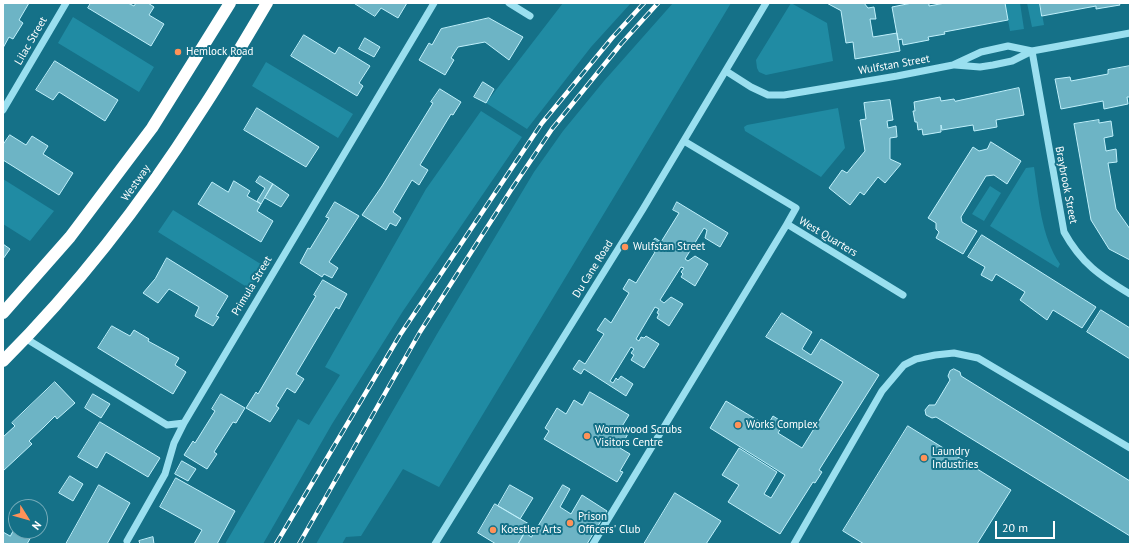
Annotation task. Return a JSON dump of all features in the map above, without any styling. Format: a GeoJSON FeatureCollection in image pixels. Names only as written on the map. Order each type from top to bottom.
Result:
{"type":"FeatureCollection","features":[{"type":"Feature","properties":{"kind":"highway","name":"Westway"},"geometry":{"type":"LineString","coordinates":[[3,313],[70,236],[147,134],[230,3]]}},
{"type":"Feature","properties":{"kind":"highway","name":"Westway"},"geometry":{"type":"LineString","coordinates":[[3,360],[79,278],[130,213],[199,115],[267,3]]}},
{"type":"Feature","properties":{"kind":"street","name":"Lilac Street"},"geometry":{"type":"LineString","coordinates":[[3,110],[66,3]]}},
{"type":"Feature","properties":{"kind":"street","name":"Primula Street"},"geometry":{"type":"LineString","coordinates":[[127,541],[165,474],[174,443],[184,423],[434,3]]}},
{"type":"Feature","properties":{"kind":"street"},"geometry":{"type":"LineString","coordinates":[[509,3],[530,16]]}},
{"type":"Feature","properties":{"kind":"street","name":"Du Cane Road"},"geometry":{"type":"LineString","coordinates":[[435,544],[684,141],[766,3]]}},
{"type":"Feature","properties":{"kind":"street","name":"Wulfstan Street"},"geometry":{"type":"LineString","coordinates":[[726,71],[751,87],[768,95],[784,95],[953,65],[980,67],[1012,61],[1032,51],[1130,33]]}},
{"type":"Feature","properties":{"kind":"street","name":"Wulfstan Street"},"geometry":{"type":"LineString","coordinates":[[953,65],[981,52],[1008,46],[1032,51]]}},
{"type":"Feature","properties":{"kind":"street","name":"Braybrook Street"},"geometry":{"type":"LineString","coordinates":[[1032,51],[1060,217],[1064,232],[1073,249],[1098,275],[1130,294]]}},
{"type":"Feature","properties":{"kind":"street","name":"West Quarters"},"geometry":{"type":"LineString","coordinates":[[684,141],[796,208],[786,224],[903,295]]}},
{"type":"Feature","properties":{"kind":"street"},"geometry":{"type":"LineString","coordinates":[[593,544],[786,224]]}},
{"type":"Feature","properties":{"kind":"street"},"geometry":{"type":"LineString","coordinates":[[25,338],[167,426],[184,423]]}},
{"type":"Feature","properties":{"kind":"street"},"geometry":{"type":"LineString","coordinates":[[794,544],[882,391],[904,365],[916,359],[954,353],[978,358],[1130,448]]}},
{"type":"Feature","properties":{"kind":"shaded area"},"geometry":{"type":"Polygon","coordinates":[[[563,3],[631,3],[591,47],[527,129],[486,103],[563,3]]]}},
{"type":"Feature","properties":{"kind":"shaded area"},"geometry":{"type":"Polygon","coordinates":[[[673,3],[731,3],[439,487],[403,469],[361,536],[346,537],[342,544],[316,544],[437,334],[534,172],[563,131],[604,81],[673,3]]]}},
{"type":"Feature","properties":{"kind":"shaded area"},"geometry":{"type":"Polygon","coordinates":[[[791,3],[827,23],[833,61],[766,75],[759,72],[756,60],[791,3]]]}},
{"type":"Feature","properties":{"kind":"shaded area"},"geometry":{"type":"Polygon","coordinates":[[[1005,3],[1020,3],[1024,29],[1010,31],[1005,3]]]}},
{"type":"Feature","properties":{"kind":"shaded area"},"geometry":{"type":"Polygon","coordinates":[[[1027,3],[1040,3],[1044,25],[1032,27],[1027,3]]]}},
{"type":"Feature","properties":{"kind":"shaded area"},"geometry":{"type":"Polygon","coordinates":[[[73,17],[154,67],[139,92],[58,43],[73,17]]]}},
{"type":"Feature","properties":{"kind":"shaded area"},"geometry":{"type":"Polygon","coordinates":[[[266,62],[353,114],[338,138],[252,86],[266,62]]]}},
{"type":"Feature","properties":{"kind":"shaded area"},"geometry":{"type":"Polygon","coordinates":[[[838,108],[845,148],[821,177],[745,131],[744,127],[747,125],[838,108]]]}},
{"type":"Feature","properties":{"kind":"shaded area"},"geometry":{"type":"Polygon","coordinates":[[[481,111],[522,137],[403,311],[332,424],[263,544],[225,544],[298,419],[309,425],[340,375],[325,367],[426,189],[481,111]]]}},
{"type":"Feature","properties":{"kind":"shaded area"},"geometry":{"type":"Polygon","coordinates":[[[1034,167],[1039,205],[1049,242],[1060,264],[1058,268],[990,226],[1026,168],[1034,167]]]}},
{"type":"Feature","properties":{"kind":"shaded area"},"geometry":{"type":"Polygon","coordinates":[[[3,179],[54,211],[30,241],[3,224],[3,179]]]}},
{"type":"Feature","properties":{"kind":"shaded area"},"geometry":{"type":"Polygon","coordinates":[[[990,186],[1001,193],[984,221],[972,214],[990,186]]]}},
{"type":"Feature","properties":{"kind":"shaded area"},"geometry":{"type":"Polygon","coordinates":[[[173,210],[264,266],[250,289],[158,232],[173,210]]]}},
{"type":"Feature","properties":{"kind":"building"},"geometry":{"type":"Polygon","coordinates":[[[5,3],[29,3],[19,20],[23,23],[13,39],[9,37],[3,48],[3,6],[5,3]]]}},
{"type":"Feature","properties":{"kind":"building"},"geometry":{"type":"Polygon","coordinates":[[[91,3],[128,3],[134,6],[136,3],[148,3],[154,7],[149,15],[164,24],[151,46],[88,8],[91,3]]]}},
{"type":"Feature","properties":{"kind":"building"},"geometry":{"type":"Polygon","coordinates":[[[354,3],[407,3],[398,18],[381,8],[375,16],[354,3]]]}},
{"type":"Feature","properties":{"kind":"building"},"geometry":{"type":"Polygon","coordinates":[[[827,3],[864,3],[868,8],[874,7],[876,19],[870,19],[873,37],[897,33],[900,51],[855,59],[853,42],[846,43],[841,11],[827,3]]]}},
{"type":"Feature","properties":{"kind":"building"},"geometry":{"type":"Polygon","coordinates":[[[912,3],[929,3],[929,6],[945,3],[1005,3],[1008,20],[944,32],[945,34],[928,37],[929,40],[903,45],[902,39],[898,40],[892,7],[912,3]]]}},
{"type":"Feature","properties":{"kind":"building"},"geometry":{"type":"Polygon","coordinates":[[[1040,3],[1119,3],[1120,5],[1096,9],[1096,6],[1042,16],[1040,3]]]}},
{"type":"Feature","properties":{"kind":"building"},"geometry":{"type":"Polygon","coordinates":[[[489,18],[523,37],[509,60],[485,42],[458,47],[451,58],[454,60],[445,75],[419,60],[429,43],[432,45],[441,29],[489,18]]]}},
{"type":"Feature","properties":{"kind":"building"},"geometry":{"type":"Polygon","coordinates":[[[304,35],[335,54],[339,47],[370,66],[359,83],[363,86],[357,96],[291,56],[304,35]]]}},
{"type":"Feature","properties":{"kind":"building"},"geometry":{"type":"Polygon","coordinates":[[[365,38],[380,47],[374,57],[359,49],[365,38]]]}},
{"type":"Feature","properties":{"kind":"building"},"geometry":{"type":"Polygon","coordinates":[[[55,61],[118,100],[105,121],[59,92],[53,100],[36,90],[55,61]]]}},
{"type":"Feature","properties":{"kind":"building"},"geometry":{"type":"Polygon","coordinates":[[[1130,66],[1130,97],[1127,97],[1128,104],[1104,109],[1103,101],[1061,109],[1055,79],[1070,77],[1071,81],[1108,74],[1108,70],[1130,66]]]}},
{"type":"Feature","properties":{"kind":"building"},"geometry":{"type":"Polygon","coordinates":[[[483,82],[494,89],[486,103],[474,97],[483,82]]]}},
{"type":"Feature","properties":{"kind":"building"},"geometry":{"type":"Polygon","coordinates":[[[1019,88],[1024,115],[996,120],[997,127],[974,131],[973,125],[942,130],[941,125],[941,132],[923,135],[922,129],[918,130],[917,122],[915,122],[913,111],[915,111],[914,102],[940,97],[941,101],[954,99],[955,101],[1019,88]]]}},
{"type":"Feature","properties":{"kind":"building"},"geometry":{"type":"Polygon","coordinates":[[[440,89],[461,102],[453,115],[451,114],[420,165],[428,170],[419,185],[412,180],[393,212],[401,218],[396,226],[390,223],[386,230],[362,215],[382,186],[440,89]]]}},
{"type":"Feature","properties":{"kind":"building"},"geometry":{"type":"Polygon","coordinates":[[[890,100],[893,120],[887,121],[888,128],[896,126],[897,137],[890,138],[890,159],[901,164],[885,183],[878,177],[864,195],[860,192],[850,205],[829,188],[842,170],[847,173],[865,151],[860,120],[866,119],[864,103],[890,100]]]}},
{"type":"Feature","properties":{"kind":"building"},"geometry":{"type":"Polygon","coordinates":[[[257,108],[319,147],[306,167],[244,130],[257,108]]]}},
{"type":"Feature","properties":{"kind":"building"},"geometry":{"type":"Polygon","coordinates":[[[1099,120],[1099,123],[1111,121],[1113,136],[1104,138],[1106,151],[1116,149],[1117,162],[1108,163],[1116,209],[1130,229],[1130,260],[1109,249],[1091,220],[1074,124],[1099,120]]]}},
{"type":"Feature","properties":{"kind":"building"},"geometry":{"type":"Polygon","coordinates":[[[10,135],[26,145],[32,136],[48,146],[43,154],[73,173],[59,195],[3,160],[3,145],[10,135]]]}},
{"type":"Feature","properties":{"kind":"building"},"geometry":{"type":"Polygon","coordinates":[[[991,142],[1021,161],[1007,184],[994,175],[986,176],[961,217],[962,222],[977,231],[963,254],[936,238],[939,232],[936,229],[936,223],[928,218],[973,147],[979,151],[987,149],[991,142]]]}},
{"type":"Feature","properties":{"kind":"building"},"geometry":{"type":"Polygon","coordinates":[[[260,176],[273,184],[261,204],[257,201],[265,188],[256,182],[260,176]]]}},
{"type":"Feature","properties":{"kind":"building"},"geometry":{"type":"Polygon","coordinates":[[[234,181],[250,191],[247,196],[261,204],[257,211],[273,221],[261,242],[198,204],[212,182],[228,192],[234,181]]]}},
{"type":"Feature","properties":{"kind":"building"},"geometry":{"type":"Polygon","coordinates":[[[273,184],[289,195],[281,207],[265,198],[273,184]]]}},
{"type":"Feature","properties":{"kind":"building"},"geometry":{"type":"Polygon","coordinates":[[[335,202],[359,216],[329,262],[338,268],[332,278],[324,274],[322,277],[300,263],[308,248],[310,249],[329,218],[326,217],[335,202]]]}},
{"type":"Feature","properties":{"kind":"building"},"geometry":{"type":"Polygon","coordinates":[[[677,202],[728,233],[720,247],[705,238],[707,230],[704,228],[685,259],[688,261],[695,256],[708,264],[695,286],[681,277],[683,274],[681,272],[684,268],[681,267],[660,300],[664,303],[671,297],[683,304],[669,326],[657,318],[659,309],[655,307],[636,339],[639,341],[641,337],[644,338],[646,336],[659,344],[644,368],[631,360],[634,355],[631,353],[634,349],[631,347],[610,381],[613,383],[616,378],[618,380],[621,376],[633,384],[626,396],[584,369],[581,374],[573,369],[579,360],[585,364],[604,334],[597,330],[605,318],[611,323],[629,293],[623,289],[629,279],[636,283],[655,252],[648,248],[655,238],[661,242],[679,213],[673,210],[677,202]]]}},
{"type":"Feature","properties":{"kind":"building"},"geometry":{"type":"Polygon","coordinates":[[[982,235],[1096,307],[1082,328],[1053,310],[1047,320],[1020,300],[1025,292],[996,274],[992,281],[981,275],[985,267],[968,257],[982,235]]]}},
{"type":"Feature","properties":{"kind":"building"},"geometry":{"type":"Polygon","coordinates":[[[3,244],[10,249],[3,259],[3,244]]]}},
{"type":"Feature","properties":{"kind":"building"},"geometry":{"type":"Polygon","coordinates":[[[167,258],[228,296],[216,316],[219,317],[213,326],[195,316],[199,307],[169,289],[158,303],[143,293],[155,279],[167,258]]]}},
{"type":"Feature","properties":{"kind":"building"},"geometry":{"type":"Polygon","coordinates":[[[323,280],[347,294],[339,309],[336,307],[296,374],[304,379],[295,393],[287,388],[276,406],[279,408],[270,422],[246,408],[256,392],[258,394],[316,296],[314,295],[323,280]]]}},
{"type":"Feature","properties":{"kind":"building"},"geometry":{"type":"Polygon","coordinates":[[[1101,310],[1130,328],[1130,359],[1087,332],[1101,310]]]}},
{"type":"Feature","properties":{"kind":"building","name":"Works Complex"},"geometry":{"type":"Polygon","coordinates":[[[782,313],[812,332],[802,349],[811,355],[821,339],[879,375],[819,470],[822,472],[815,483],[813,482],[780,534],[728,502],[739,485],[722,475],[739,448],[777,472],[764,494],[771,498],[785,475],[710,428],[726,401],[767,426],[773,416],[784,423],[778,433],[802,448],[843,382],[766,337],[782,313]]]}},
{"type":"Feature","properties":{"kind":"building"},"geometry":{"type":"Polygon","coordinates":[[[112,326],[130,336],[134,330],[149,339],[148,341],[179,358],[175,365],[186,372],[173,394],[98,348],[112,326]]]}},
{"type":"Feature","properties":{"kind":"building"},"geometry":{"type":"Polygon","coordinates":[[[954,369],[960,372],[961,376],[1130,481],[1130,536],[936,417],[932,418],[926,415],[925,410],[929,405],[935,405],[950,380],[948,376],[950,371],[954,369]]]}},
{"type":"Feature","properties":{"kind":"building"},"geometry":{"type":"Polygon","coordinates":[[[55,382],[75,403],[57,419],[55,416],[29,441],[32,444],[3,471],[3,437],[15,426],[12,423],[55,382]]]}},
{"type":"Feature","properties":{"kind":"building","name":"Wormwood Scrubs Visitors Centre"},"geometry":{"type":"Polygon","coordinates":[[[590,392],[629,415],[621,428],[629,432],[620,448],[630,454],[620,471],[623,472],[617,482],[544,439],[549,431],[545,428],[557,408],[566,414],[574,400],[582,405],[590,392]]]}},
{"type":"Feature","properties":{"kind":"building"},"geometry":{"type":"Polygon","coordinates":[[[93,394],[110,404],[101,418],[85,408],[93,394]]]}},
{"type":"Feature","properties":{"kind":"building"},"geometry":{"type":"Polygon","coordinates":[[[221,394],[245,408],[236,423],[233,422],[214,452],[217,454],[207,469],[184,455],[193,441],[195,443],[215,411],[212,409],[221,394]]]}},
{"type":"Feature","properties":{"kind":"building"},"geometry":{"type":"Polygon","coordinates":[[[100,422],[160,458],[148,477],[106,452],[97,468],[78,457],[100,422]]]}},
{"type":"Feature","properties":{"kind":"building","name":"Laundry Industries"},"geometry":{"type":"Polygon","coordinates":[[[908,426],[1011,490],[977,544],[864,544],[843,531],[908,426]]]}},
{"type":"Feature","properties":{"kind":"building"},"geometry":{"type":"Polygon","coordinates":[[[182,461],[196,469],[188,481],[175,474],[182,461]]]}},
{"type":"Feature","properties":{"kind":"building"},"geometry":{"type":"Polygon","coordinates":[[[70,476],[83,484],[73,501],[59,493],[70,476]]]}},
{"type":"Feature","properties":{"kind":"building"},"geometry":{"type":"Polygon","coordinates":[[[176,478],[235,511],[217,544],[194,544],[202,530],[160,507],[176,478]]]}},
{"type":"Feature","properties":{"kind":"building"},"geometry":{"type":"Polygon","coordinates":[[[99,485],[130,503],[107,544],[66,544],[99,485]]]}},
{"type":"Feature","properties":{"kind":"building"},"geometry":{"type":"Polygon","coordinates":[[[510,485],[533,498],[520,519],[498,506],[510,485]]]}},
{"type":"Feature","properties":{"kind":"building","name":"Prison Officers' Club"},"geometry":{"type":"Polygon","coordinates":[[[563,485],[570,489],[560,507],[571,514],[582,495],[607,511],[587,544],[518,544],[525,532],[531,537],[563,485]]]}},
{"type":"Feature","properties":{"kind":"building"},"geometry":{"type":"Polygon","coordinates":[[[675,493],[721,521],[706,544],[644,544],[675,493]]]}},
{"type":"Feature","properties":{"kind":"building"},"geometry":{"type":"Polygon","coordinates":[[[495,504],[529,524],[518,544],[496,544],[478,533],[495,504]]]}},
{"type":"Feature","properties":{"kind":"building"},"geometry":{"type":"Polygon","coordinates":[[[3,532],[8,535],[8,539],[30,539],[27,544],[3,544],[3,532]]]}},
{"type":"Feature","properties":{"kind":"building"},"geometry":{"type":"Polygon","coordinates":[[[153,537],[154,544],[140,544],[139,541],[153,537]]]}},
{"type":"Feature","properties":{"kind":"railway"},"geometry":{"type":"LineString","coordinates":[[276,544],[400,335],[542,123],[612,38],[644,3]]}},
{"type":"Feature","properties":{"kind":"railway"},"geometry":{"type":"LineString","coordinates":[[299,544],[420,332],[511,190],[552,129],[621,44],[658,3]]}},
{"type":"Feature","properties":{"kind":"place","name":"Hemlock Road"},"geometry":{"type":"Point","coordinates":[178,52]}},
{"type":"Feature","properties":{"kind":"place","name":"Wulfstan Street"},"geometry":{"type":"Point","coordinates":[625,247]}},
{"type":"Feature","properties":{"kind":"place","name":"Works Complex"},"geometry":{"type":"Point","coordinates":[738,425]}},
{"type":"Feature","properties":{"kind":"place","name":"Wormwood Scrubs Visitors Centre"},"geometry":{"type":"Point","coordinates":[587,436]}},
{"type":"Feature","properties":{"kind":"place","name":"Laundry Industries"},"geometry":{"type":"Point","coordinates":[924,458]}},
{"type":"Feature","properties":{"kind":"place","name":"Prison Officers' Club"},"geometry":{"type":"Point","coordinates":[570,523]}},
{"type":"Feature","properties":{"kind":"place","name":"Koestler Arts"},"geometry":{"type":"Point","coordinates":[493,530]}}]}
